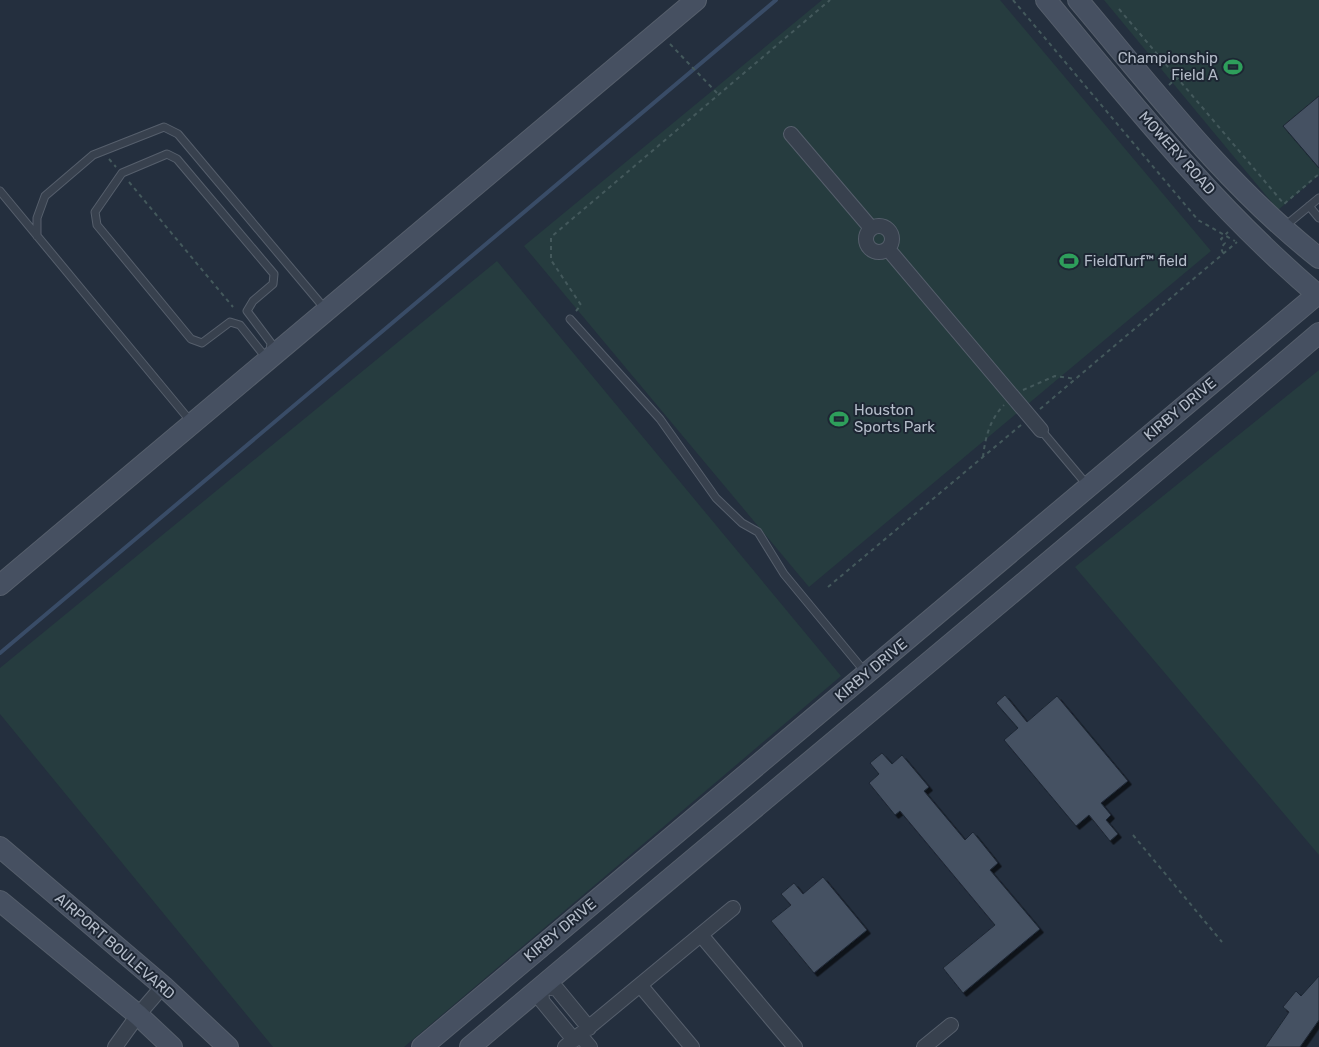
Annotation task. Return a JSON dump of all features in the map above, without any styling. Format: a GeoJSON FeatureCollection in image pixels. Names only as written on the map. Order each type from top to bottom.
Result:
{"type":"FeatureCollection","features":[{"type":"Feature","properties":{"kind":"street"},"geometry":{"type":"LineString","coordinates":[[0,585],[271,354],[326,311],[696,0]]}},
{"type":"Feature","properties":{"kind":"street","name":"MOWERY ROAD"},"geometry":{"type":"LineString","coordinates":[[1046,0],[1168,146],[1263,245],[1318,294]]}},
{"type":"Feature","properties":{"kind":"street","name":"MOWERY ROAD"},"geometry":{"type":"LineString","coordinates":[[1078,0],[1192,136],[1283,227],[1319,258]]}},
{"type":"Feature","properties":{"kind":"street"},"geometry":{"type":"LineString","coordinates":[[1094,58],[1113,41]]}},
{"type":"Feature","properties":{"kind":"street"},"geometry":{"type":"LineString","coordinates":[[791,134],[871,228]]}},
{"type":"Feature","properties":{"kind":"street"},"geometry":{"type":"LineString","coordinates":[[879,225],[888,228],[892,236],[888,248],[875,252],[868,247],[865,239],[871,228],[879,225]]}},
{"type":"Feature","properties":{"kind":"street"},"geometry":{"type":"LineString","coordinates":[[1263,245],[1283,227]]}},
{"type":"Feature","properties":{"kind":"street"},"geometry":{"type":"LineString","coordinates":[[888,248],[1041,430]]}},
{"type":"Feature","properties":{"kind":"street","name":"KIRBY DRIVE"},"geometry":{"type":"LineString","coordinates":[[422,1047],[1318,294]]}},
{"type":"Feature","properties":{"kind":"street","name":"KIRBY DRIVE"},"geometry":{"type":"LineString","coordinates":[[470,1047],[886,696],[1110,512],[1319,333]]}},
{"type":"Feature","properties":{"kind":"street"},"geometry":{"type":"LineString","coordinates":[[1088,487],[1110,512]]}},
{"type":"Feature","properties":{"kind":"street"},"geometry":{"type":"LineString","coordinates":[[867,674],[886,696]]}},
{"type":"Feature","properties":{"kind":"street"},"geometry":{"type":"LineString","coordinates":[[698,816],[717,838]]}},
{"type":"Feature","properties":{"kind":"street","name":"AIRPORT BOULEVARD"},"geometry":{"type":"LineString","coordinates":[[0,847],[163,986],[228,1047]]}},
{"type":"Feature","properties":{"kind":"street"},"geometry":{"type":"LineString","coordinates":[[0,901],[138,1015],[172,1047]]}},
{"type":"Feature","properties":{"kind":"street"},"geometry":{"type":"LineString","coordinates":[[577,1038],[733,908]]}},
{"type":"Feature","properties":{"kind":"street"},"geometry":{"type":"LineString","coordinates":[[701,935],[795,1047]]}},
{"type":"Feature","properties":{"kind":"street"},"geometry":{"type":"LineString","coordinates":[[522,962],[541,986],[542,1001],[577,1038],[590,1047]]}},
{"type":"Feature","properties":{"kind":"street"},"geometry":{"type":"LineString","coordinates":[[640,985],[692,1047]]}},
{"type":"Feature","properties":{"kind":"street"},"geometry":{"type":"LineString","coordinates":[[115,1047],[138,1015],[163,986]]}},
{"type":"Feature","properties":{"kind":"street"},"geometry":{"type":"LineString","coordinates":[[541,986],[557,989],[577,1038]]}},
{"type":"Feature","properties":{"kind":"street"},"geometry":{"type":"LineString","coordinates":[[924,1047],[951,1025]]}},
{"type":"Feature","properties":{"kind":"lane"},"geometry":{"type":"LineString","coordinates":[[37,236],[37,218],[45,196],[93,155],[164,127],[178,134],[326,311]]}},
{"type":"Feature","properties":{"kind":"lane"},"geometry":{"type":"LineString","coordinates":[[167,154],[172,155],[256,252],[274,274],[275,280],[253,301],[247,311],[271,343],[271,354],[263,354],[240,325],[230,322],[202,343],[194,342],[149,289],[97,225],[96,212],[122,173],[167,154]]}},
{"type":"Feature","properties":{"kind":"lane"},"geometry":{"type":"LineString","coordinates":[[0,192],[192,423]]}},
{"type":"Feature","properties":{"kind":"lane"},"geometry":{"type":"LineString","coordinates":[[1283,227],[1319,198]]}},
{"type":"Feature","properties":{"kind":"lane"},"geometry":{"type":"LineString","coordinates":[[1309,206],[1319,218]]}},
{"type":"Feature","properties":{"kind":"lane"},"geometry":{"type":"LineString","coordinates":[[570,319],[660,419],[716,498],[736,518],[758,532],[784,574],[867,674]]}},
{"type":"Feature","properties":{"kind":"lane"},"geometry":{"type":"LineString","coordinates":[[1041,430],[1088,487]]}},
{"type":"Feature","properties":{"kind":"path"},"geometry":{"type":"LineString","coordinates":[[570,319],[581,305],[551,260],[552,237],[717,94],[830,0]]}},
{"type":"Feature","properties":{"kind":"path"},"geometry":{"type":"LineString","coordinates":[[1013,0],[1198,220],[1236,242]]}},
{"type":"Feature","properties":{"kind":"path"},"geometry":{"type":"LineString","coordinates":[[1119,9],[1284,204],[1319,174]]}},
{"type":"Feature","properties":{"kind":"path"},"geometry":{"type":"LineString","coordinates":[[658,31],[717,94]]}},
{"type":"Feature","properties":{"kind":"path"},"geometry":{"type":"LineString","coordinates":[[102,150],[233,306]]}},
{"type":"Feature","properties":{"kind":"path"},"geometry":{"type":"LineString","coordinates":[[1224,254],[1221,248],[1225,243],[1221,239],[1229,231]]}},
{"type":"Feature","properties":{"kind":"path"},"geometry":{"type":"LineString","coordinates":[[1133,835],[1222,942]]}},
{"type":"Feature","properties":{"kind":"green space","name":"Houston Sports Park"},"geometry":{"type":"Polygon","coordinates":[[[822,0],[1000,0],[1211,251],[809,587],[524,246],[822,0]]]}},
{"type":"Feature","properties":{"kind":"green space"},"geometry":{"type":"Polygon","coordinates":[[[1104,0],[1319,0],[1319,175],[1278,210],[1104,0]]]}},
{"type":"Feature","properties":{"kind":"green space"},"geometry":{"type":"Polygon","coordinates":[[[497,261],[841,676],[404,1047],[273,1047],[0,714],[0,668],[497,261]]]}},
{"type":"Feature","properties":{"kind":"green space"},"geometry":{"type":"Polygon","coordinates":[[[1319,370],[1319,855],[1075,567],[1319,370]]]}},
{"type":"Feature","properties":{"kind":"building"},"geometry":{"type":"Polygon","coordinates":[[[1319,96],[1319,168],[1283,126],[1319,96]]]}},
{"type":"Feature","properties":{"kind":"building"},"geometry":{"type":"Polygon","coordinates":[[[1005,695],[1027,722],[1057,696],[1128,781],[1101,803],[1111,815],[1106,820],[1118,834],[1110,841],[1089,815],[1076,826],[1004,740],[1018,728],[996,703],[1005,695]]]}},
{"type":"Feature","properties":{"kind":"building"},"geometry":{"type":"Polygon","coordinates":[[[882,753],[892,764],[902,755],[929,787],[924,791],[965,840],[973,832],[998,863],[990,870],[1040,929],[963,993],[943,968],[995,925],[900,811],[895,815],[869,783],[879,774],[870,763],[882,753]]]}},
{"type":"Feature","properties":{"kind":"building"},"geometry":{"type":"Polygon","coordinates":[[[823,877],[867,930],[814,973],[771,921],[791,905],[781,894],[794,883],[803,894],[823,877]]]}},
{"type":"Feature","properties":{"kind":"building"},"geometry":{"type":"Polygon","coordinates":[[[1319,976],[1319,1020],[1300,1047],[1265,1047],[1289,1012],[1283,1007],[1296,991],[1301,996],[1319,976]]]}},
{"type":"Feature","properties":{"kind":"waterway"},"geometry":{"type":"LineString","coordinates":[[0,653],[776,0]]}},
{"type":"Feature","properties":{"kind":"place","name":"Championship Field A"},"geometry":{"type":"Point","coordinates":[1233,67]}},
{"type":"Feature","properties":{"kind":"place","name":"FieldTurf™ field"},"geometry":{"type":"Point","coordinates":[1069,261]}},
{"type":"Feature","properties":{"kind":"place","name":"Houston Sports Park"},"geometry":{"type":"Point","coordinates":[839,419]}}]}
